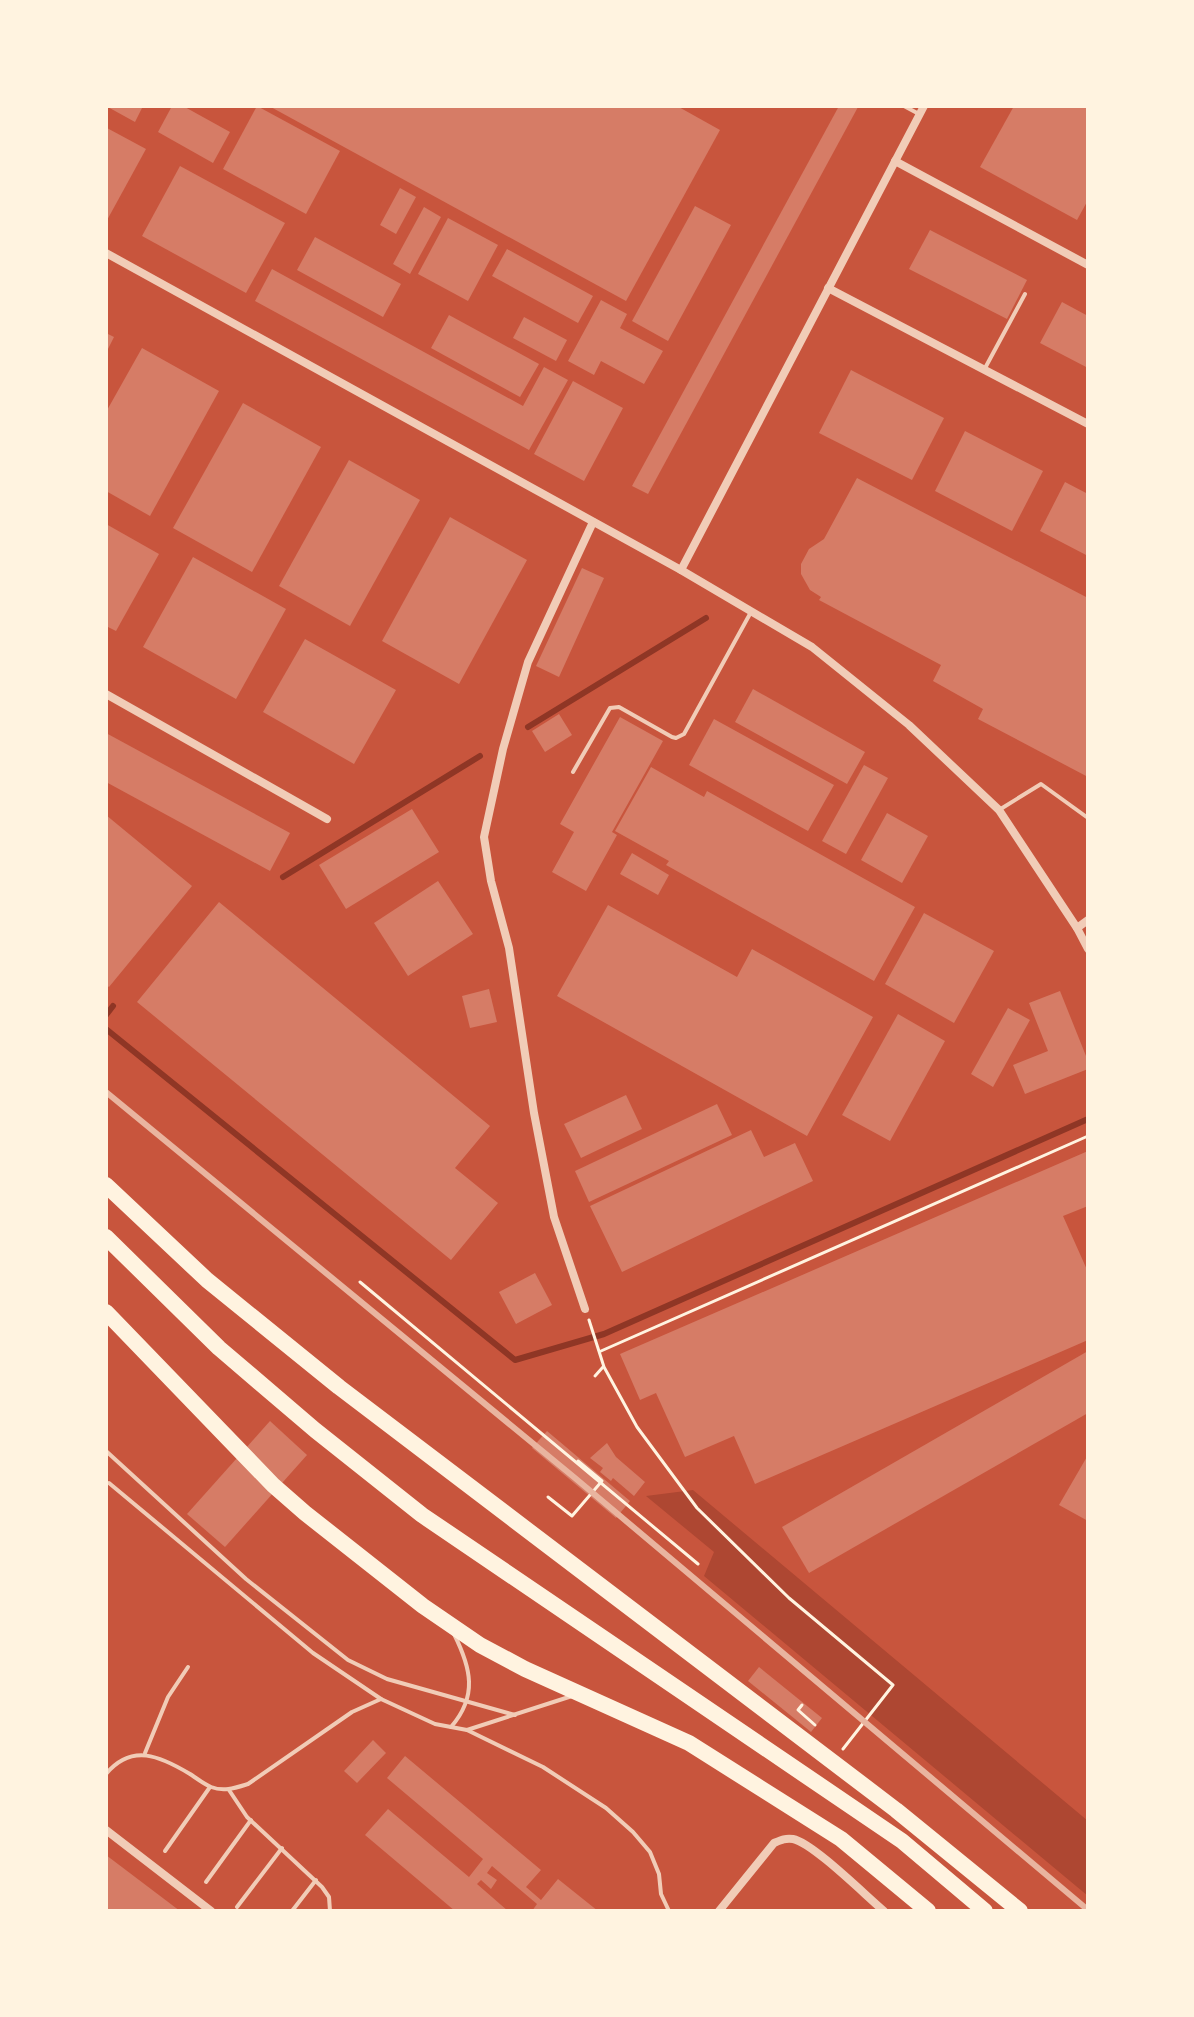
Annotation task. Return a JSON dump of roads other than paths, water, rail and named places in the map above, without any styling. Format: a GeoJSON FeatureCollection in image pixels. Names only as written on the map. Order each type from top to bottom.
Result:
{"type":"FeatureCollection","features":[{"type":"Feature","properties":{"kind":"highway"},"geometry":{"type":"LineString","coordinates":[[106,1185],[207,1280],[339,1387],[896,1810],[1020,1911]]}},
{"type":"Feature","properties":{"kind":"highway"},"geometry":{"type":"LineString","coordinates":[[106,1237],[219,1348],[422,1515],[902,1841],[985,1911]]}},
{"type":"Feature","properties":{"kind":"highway"},"geometry":{"type":"LineString","coordinates":[[106,1312],[273,1485],[450,1624],[480,1645],[578,1694],[689,1743],[841,1839],[928,1911]]}},
{"type":"Feature","properties":{"kind":"street"},"geometry":{"type":"LineString","coordinates":[[681,570],[921,110]]}},
{"type":"Feature","properties":{"kind":"street"},"geometry":{"type":"LineString","coordinates":[[895,161],[1088,265]]}},
{"type":"Feature","properties":{"kind":"street"},"geometry":{"type":"LineString","coordinates":[[106,253],[681,570],[812,647],[909,725],[999,810],[1088,949]]}},
{"type":"Feature","properties":{"kind":"street"},"geometry":{"type":"LineString","coordinates":[[828,288],[1088,424]]}},
{"type":"Feature","properties":{"kind":"street"},"geometry":{"type":"LineString","coordinates":[[585,1309],[554,1217],[534,1113],[509,948],[491,881],[484,837],[503,749],[528,662],[593,522]]}},
{"type":"Feature","properties":{"kind":"street"},"geometry":{"type":"LineString","coordinates":[[106,694],[327,819]]}},
{"type":"Feature","properties":{"kind":"street"},"geometry":{"type":"LineString","coordinates":[[1077,928],[1088,920]]}},
{"type":"Feature","properties":{"kind":"street"},"geometry":{"type":"LineString","coordinates":[[106,1830],[211,1911]]}},
{"type":"Feature","properties":{"kind":"street"},"geometry":{"type":"LineString","coordinates":[[719,1911],[774,1843],[783,1839],[792,1839],[808,1847],[884,1911]]}},
{"type":"Feature","properties":{"kind":"lane"},"geometry":{"type":"LineString","coordinates":[[904,106],[921,110]]}},
{"type":"Feature","properties":{"kind":"lane"},"geometry":{"type":"LineString","coordinates":[[984,370],[1025,294]]}},
{"type":"Feature","properties":{"kind":"lane"},"geometry":{"type":"LineString","coordinates":[[573,772],[610,708],[619,707],[672,737],[681,737],[751,612]]}},
{"type":"Feature","properties":{"kind":"lane"},"geometry":{"type":"LineString","coordinates":[[999,810],[1041,784],[1088,818]]}},
{"type":"Feature","properties":{"kind":"lane"},"geometry":{"type":"LineString","coordinates":[[106,1451],[246,1579],[348,1660],[387,1679],[515,1715]]}},
{"type":"Feature","properties":{"kind":"lane"},"geometry":{"type":"LineString","coordinates":[[109,1483],[313,1653],[381,1699],[412,1715],[467,1730],[543,1767],[606,1808],[633,1832],[656,1864],[661,1894],[669,1911]]}},
{"type":"Feature","properties":{"kind":"lane"},"geometry":{"type":"LineString","coordinates":[[450,1624],[469,1669],[466,1702],[460,1717],[451,1727]]}},
{"type":"Feature","properties":{"kind":"lane"},"geometry":{"type":"LineString","coordinates":[[145,1753],[168,1697],[188,1667]]}},
{"type":"Feature","properties":{"kind":"lane"},"geometry":{"type":"LineString","coordinates":[[467,1730],[578,1694]]}},
{"type":"Feature","properties":{"kind":"lane"},"geometry":{"type":"LineString","coordinates":[[106,1774],[122,1759],[145,1753],[210,1787],[229,1790],[248,1784],[352,1712],[381,1699]]}},
{"type":"Feature","properties":{"kind":"lane"},"geometry":{"type":"LineString","coordinates":[[165,1851],[210,1787]]}},
{"type":"Feature","properties":{"kind":"lane"},"geometry":{"type":"LineString","coordinates":[[229,1790],[251,1820],[316,1880],[329,1897],[330,1911]]}},
{"type":"Feature","properties":{"kind":"lane"},"geometry":{"type":"LineString","coordinates":[[206,1882],[251,1820]]}},
{"type":"Feature","properties":{"kind":"lane"},"geometry":{"type":"LineString","coordinates":[[237,1907],[282,1848]]}},
{"type":"Feature","properties":{"kind":"lane"},"geometry":{"type":"LineString","coordinates":[[292,1911],[316,1880]]}},
{"type":"Feature","properties":{"kind":"waterway"},"geometry":{"type":"LineString","coordinates":[[528,727],[706,618]]}},
{"type":"Feature","properties":{"kind":"waterway"},"geometry":{"type":"LineString","coordinates":[[283,877],[480,756]]}},
{"type":"Feature","properties":{"kind":"waterway"},"geometry":{"type":"LineString","coordinates":[[106,1015],[113,1006]]}},
{"type":"Feature","properties":{"kind":"waterway"},"geometry":{"type":"LineString","coordinates":[[106,1029],[515,1360],[604,1334],[1088,1119]]}},
{"type":"Feature","properties":{"kind":"railway"},"geometry":{"type":"LineString","coordinates":[[106,1092],[575,1478],[1088,1910]]}}]}
